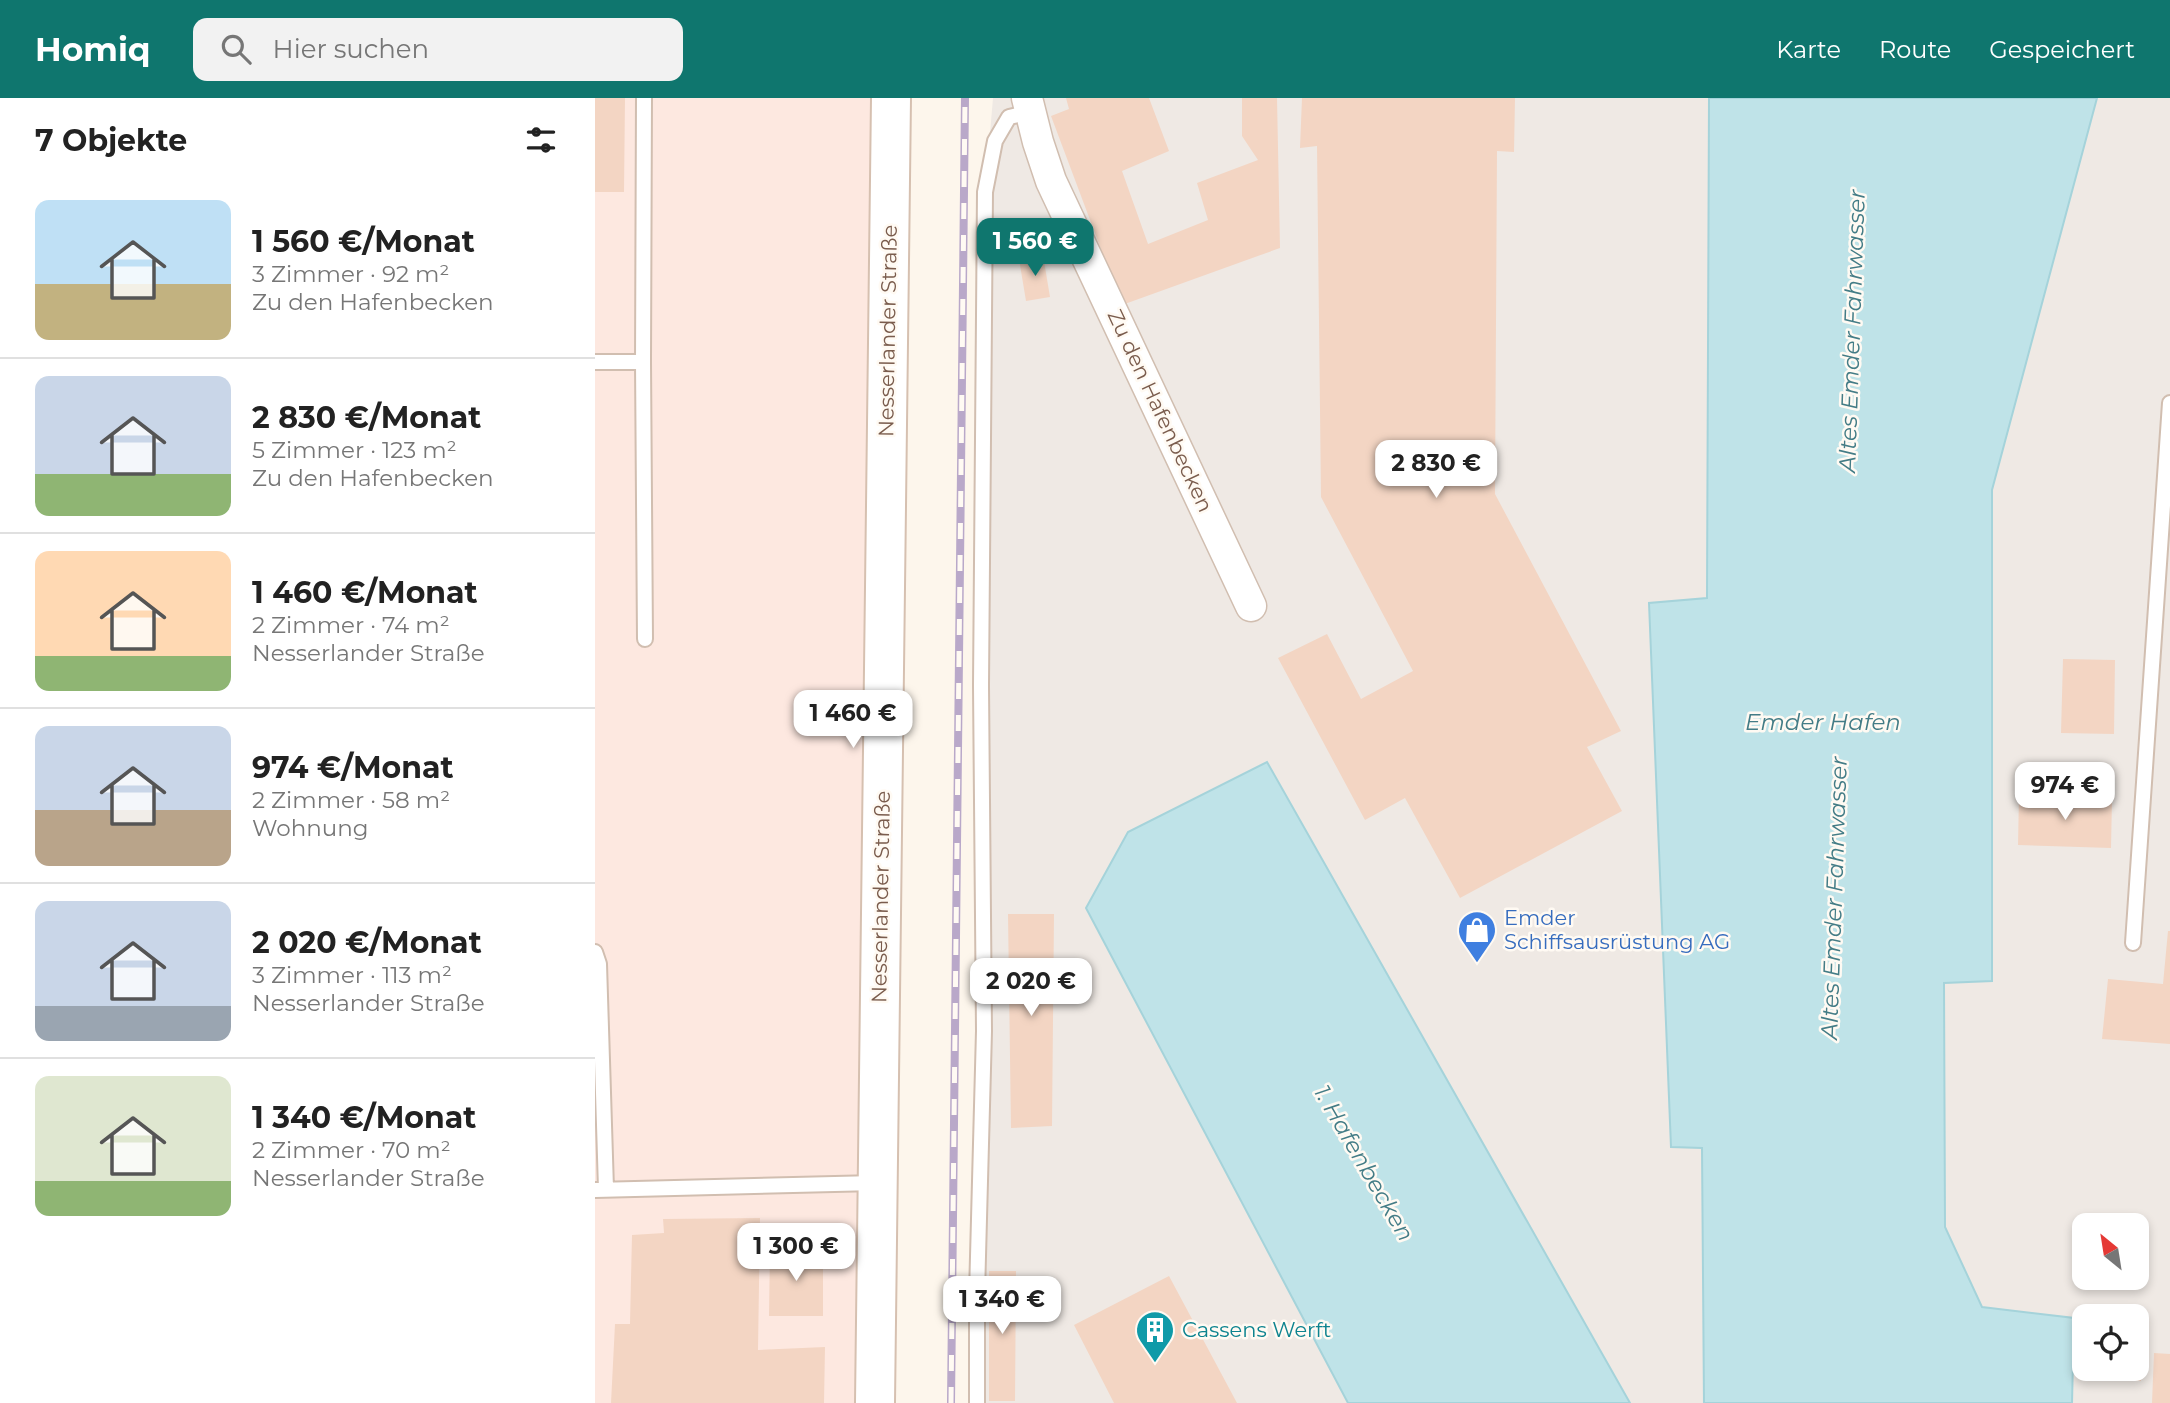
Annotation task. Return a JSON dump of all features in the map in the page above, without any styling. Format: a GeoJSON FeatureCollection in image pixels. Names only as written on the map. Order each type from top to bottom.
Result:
{"type":"FeatureCollection","features":[{"type":"Feature","properties":{"kind":"main road","name":"Nesserlander Straße"},"geometry":{"type":"LineString","coordinates":[[875,1403],[891,98]]}},
{"type":"Feature","properties":{"kind":"street","name":"Zu den Hafenbecken"},"geometry":{"type":"LineString","coordinates":[[1029,105],[1051,181],[1251,606]]}},
{"type":"Feature","properties":{"kind":"lane"},"geometry":{"type":"LineString","coordinates":[[645,98],[645,639]]}},
{"type":"Feature","properties":{"kind":"lane"},"geometry":{"type":"LineString","coordinates":[[977,1403],[984,1031],[981,686],[985,192],[995,141],[1009,117],[1029,105]]}},
{"type":"Feature","properties":{"kind":"lane"},"geometry":{"type":"LineString","coordinates":[[595,362],[643,362]]}},
{"type":"Feature","properties":{"kind":"lane"},"geometry":{"type":"LineString","coordinates":[[2133,943],[2170,403]]}},
{"type":"Feature","properties":{"kind":"lane"},"geometry":{"type":"LineString","coordinates":[[595,952],[599,964],[600,1189],[877,1183]]}},
{"type":"Feature","properties":{"kind":"shaded area"},"geometry":{"type":"Polygon","coordinates":[[[595,98],[871,98],[869,1403],[595,1403],[595,98]]]}},
{"type":"Feature","properties":{"kind":"shaded area"},"geometry":{"type":"Polygon","coordinates":[[[993,98],[1709,98],[1707,598],[1649,603],[1671,1147],[1702,1147],[1704,1403],[1630,1403],[1267,762],[1087,908],[1348,1403],[977,1403],[985,192],[993,98]]]}},
{"type":"Feature","properties":{"kind":"shaded area"},"geometry":{"type":"Polygon","coordinates":[[[2097,98],[2170,98],[2170,1403],[2072,1403],[2073,1381],[2149,1381],[2149,1304],[2072,1304],[2072,1318],[1982,1307],[1945,1228],[1944,982],[1992,981],[1992,490],[2097,98]]]}},
{"type":"Feature","properties":{"kind":"water","name":"Emder Hafen"},"geometry":{"type":"Polygon","coordinates":[[[1709,98],[2097,98],[1992,490],[1992,981],[1944,983],[1945,1227],[1982,1307],[2072,1318],[2072,1403],[1704,1403],[1702,1148],[1671,1147],[1649,603],[1707,598],[1709,98]]]}},
{"type":"Feature","properties":{"kind":"water","name":"1. Hafenbecken"},"geometry":{"type":"Polygon","coordinates":[[[1267,762],[1630,1403],[1348,1403],[1086,908],[1128,832],[1267,762]]]}},
{"type":"Feature","properties":{"kind":"building"},"geometry":{"type":"Polygon","coordinates":[[[595,98],[625,98],[624,192],[595,192],[595,98]]]}},
{"type":"Feature","properties":{"kind":"building"},"geometry":{"type":"Polygon","coordinates":[[[1066,98],[1149,98],[1169,151],[1122,171],[1148,244],[1208,220],[1197,183],[1258,160],[1242,136],[1242,98],[1277,98],[1280,248],[1122,305],[1051,116],[1069,109],[1066,98]]]}},
{"type":"Feature","properties":{"kind":"building"},"geometry":{"type":"Polygon","coordinates":[[[1302,98],[1515,98],[1514,152],[1497,151],[1495,494],[1621,731],[1587,747],[1622,811],[1460,898],[1405,798],[1365,820],[1278,658],[1327,634],[1361,699],[1413,671],[1321,497],[1317,146],[1300,148],[1302,98]]]}},
{"type":"Feature","properties":{"kind":"building"},"geometry":{"type":"Polygon","coordinates":[[[1043,255],[1050,297],[1026,301],[1019,259],[1043,255]]]}},
{"type":"Feature","properties":{"kind":"building"},"geometry":{"type":"Polygon","coordinates":[[[2063,659],[2115,660],[2114,734],[2061,733],[2063,659]]]}},
{"type":"Feature","properties":{"kind":"building"},"geometry":{"type":"Polygon","coordinates":[[[2019,796],[2112,799],[2111,848],[2018,845],[2019,796]]]}},
{"type":"Feature","properties":{"kind":"building"},"geometry":{"type":"Polygon","coordinates":[[[1008,914],[1054,914],[1052,1126],[1011,1128],[1008,914]]]}},
{"type":"Feature","properties":{"kind":"building"},"geometry":{"type":"Polygon","coordinates":[[[2168,931],[2170,1044],[2102,1039],[2108,979],[2163,984],[2168,931]]]}},
{"type":"Feature","properties":{"kind":"building"},"geometry":{"type":"Polygon","coordinates":[[[760,1218],[758,1350],[825,1347],[824,1403],[611,1403],[615,1324],[630,1324],[632,1235],[664,1233],[663,1219],[760,1218]]]}},
{"type":"Feature","properties":{"kind":"building"},"geometry":{"type":"Polygon","coordinates":[[[770,1250],[823,1250],[823,1316],[769,1316],[770,1250]]]}},
{"type":"Feature","properties":{"kind":"building"},"geometry":{"type":"Polygon","coordinates":[[[989,1271],[1016,1271],[1015,1401],[989,1401],[989,1271]]]}},
{"type":"Feature","properties":{"kind":"building","name":"Cassens Werft"},"geometry":{"type":"Polygon","coordinates":[[[1169,1276],[1237,1403],[1114,1403],[1074,1325],[1169,1276]]]}},
{"type":"Feature","properties":{"kind":"building"},"geometry":{"type":"Polygon","coordinates":[[[2154,1353],[2170,1354],[2170,1403],[2152,1403],[2154,1353]]]}},
{"type":"Feature","properties":{"kind":"railway"},"geometry":{"type":"LineString","coordinates":[[951,1403],[965,98]]}},
{"type":"Feature","properties":{"kind":"place","name":"Emder Schiffsausrüstung AG"},"geometry":{"type":"Point","coordinates":[1477,964]}},
{"type":"Feature","properties":{"kind":"place","name":"Cassens Werft"},"geometry":{"type":"Point","coordinates":[1155,1364]}},
{"type":"Feature","properties":{"kind":"water label","name":"Altes Emder Fahrwasser"},"geometry":{"type":"Point","coordinates":[1852,331]}},
{"type":"Feature","properties":{"kind":"water label","name":"Altes Emder Fahrwasser"},"geometry":{"type":"Point","coordinates":[1834,898]}}]}
